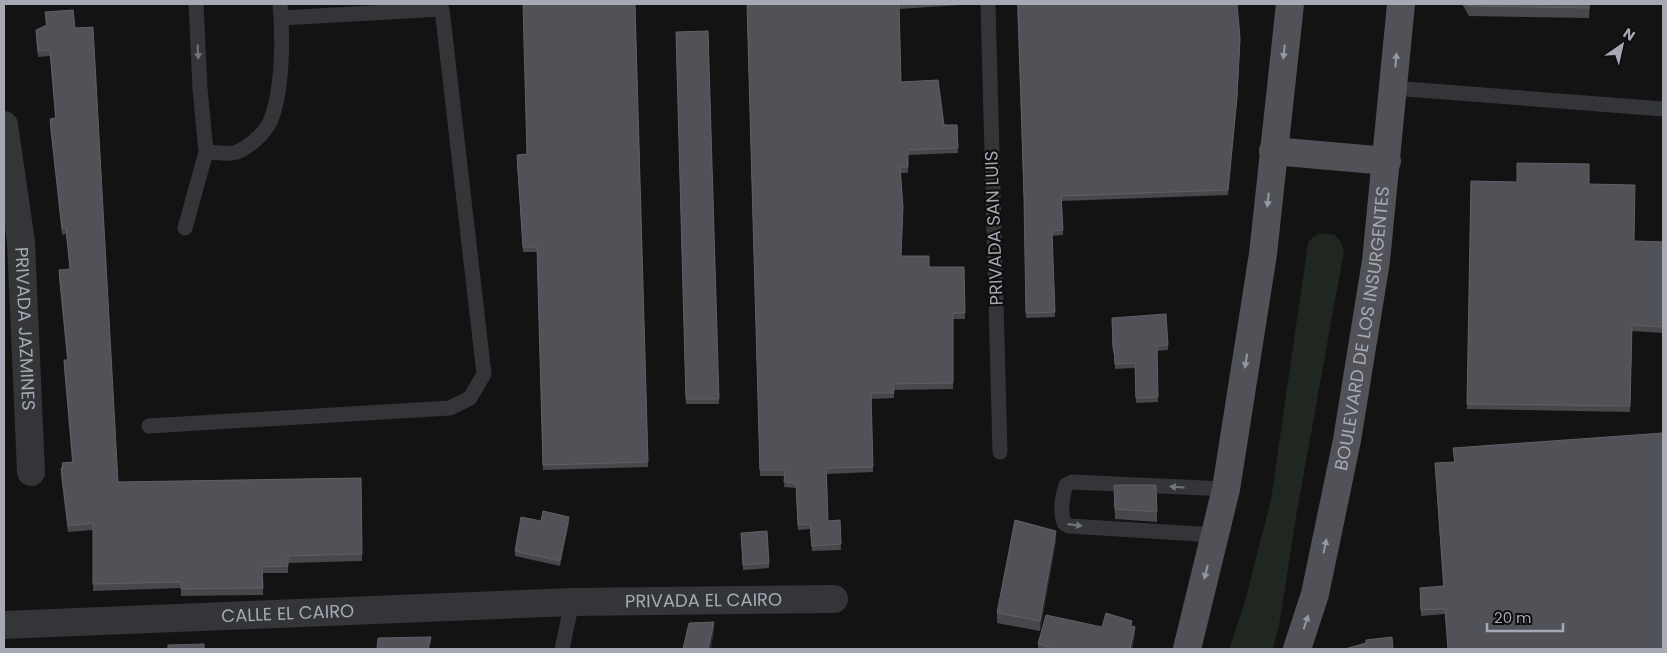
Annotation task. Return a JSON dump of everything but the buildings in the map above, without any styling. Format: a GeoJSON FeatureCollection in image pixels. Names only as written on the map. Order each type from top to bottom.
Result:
{"type":"FeatureCollection","features":[{"type":"Feature","properties":{"kind":"main road"},"geometry":{"type":"LineString","coordinates":[[1187,649],[1226,489],[1263,254],[1290,4]]}},
{"type":"Feature","properties":{"kind":"main road","name":"BOULEVARD DE LOS INSURGENTES"},"geometry":{"type":"LineString","coordinates":[[1297,649],[1315,594],[1347,440],[1376,261],[1401,4]]}},
{"type":"Feature","properties":{"kind":"main road"},"geometry":{"type":"LineString","coordinates":[[1273,152],[1387,160]]}},
{"type":"Feature","properties":{"kind":"street","name":"PRIVADA JAZMINES"},"geometry":{"type":"LineString","coordinates":[[4,125],[31,472]]}},
{"type":"Feature","properties":{"kind":"street","name":"PRIVADA EL CAIRO"},"geometry":{"type":"LineString","coordinates":[[572,602],[834,599]]}},
{"type":"Feature","properties":{"kind":"street","name":"CALLE EL CAIRO"},"geometry":{"type":"LineString","coordinates":[[4,625],[572,602]]}},
{"type":"Feature","properties":{"kind":"lane"},"geometry":{"type":"LineString","coordinates":[[185,228],[206,152],[200,88],[196,4]]}},
{"type":"Feature","properties":{"kind":"lane","name":"PRIVADA SAN LUIS"},"geometry":{"type":"LineString","coordinates":[[988,4],[1000,452]]}},
{"type":"Feature","properties":{"kind":"lane"},"geometry":{"type":"LineString","coordinates":[[149,426],[450,408],[470,398],[484,374],[442,7],[281,11],[280,85],[270,123],[252,144],[235,153],[206,152]]}},
{"type":"Feature","properties":{"kind":"lane"},"geometry":{"type":"LineString","coordinates":[[1394,88],[1663,109]]}},
{"type":"Feature","properties":{"kind":"lane"},"geometry":{"type":"LineString","coordinates":[[1215,534],[1069,526],[1064,523],[1061,516],[1064,491],[1066,485],[1072,482],[1226,489]]}},
{"type":"Feature","properties":{"kind":"lane"},"geometry":{"type":"LineString","coordinates":[[562,649],[572,602]]}},
{"type":"Feature","properties":{"kind":"shaded area"},"geometry":{"type":"Polygon","coordinates":[[[1320,233],[1335,235],[1341,242],[1344,251],[1297,511],[1280,620],[1273,649],[1229,649],[1244,605],[1271,500],[1308,243],[1320,233]]]}}]}
